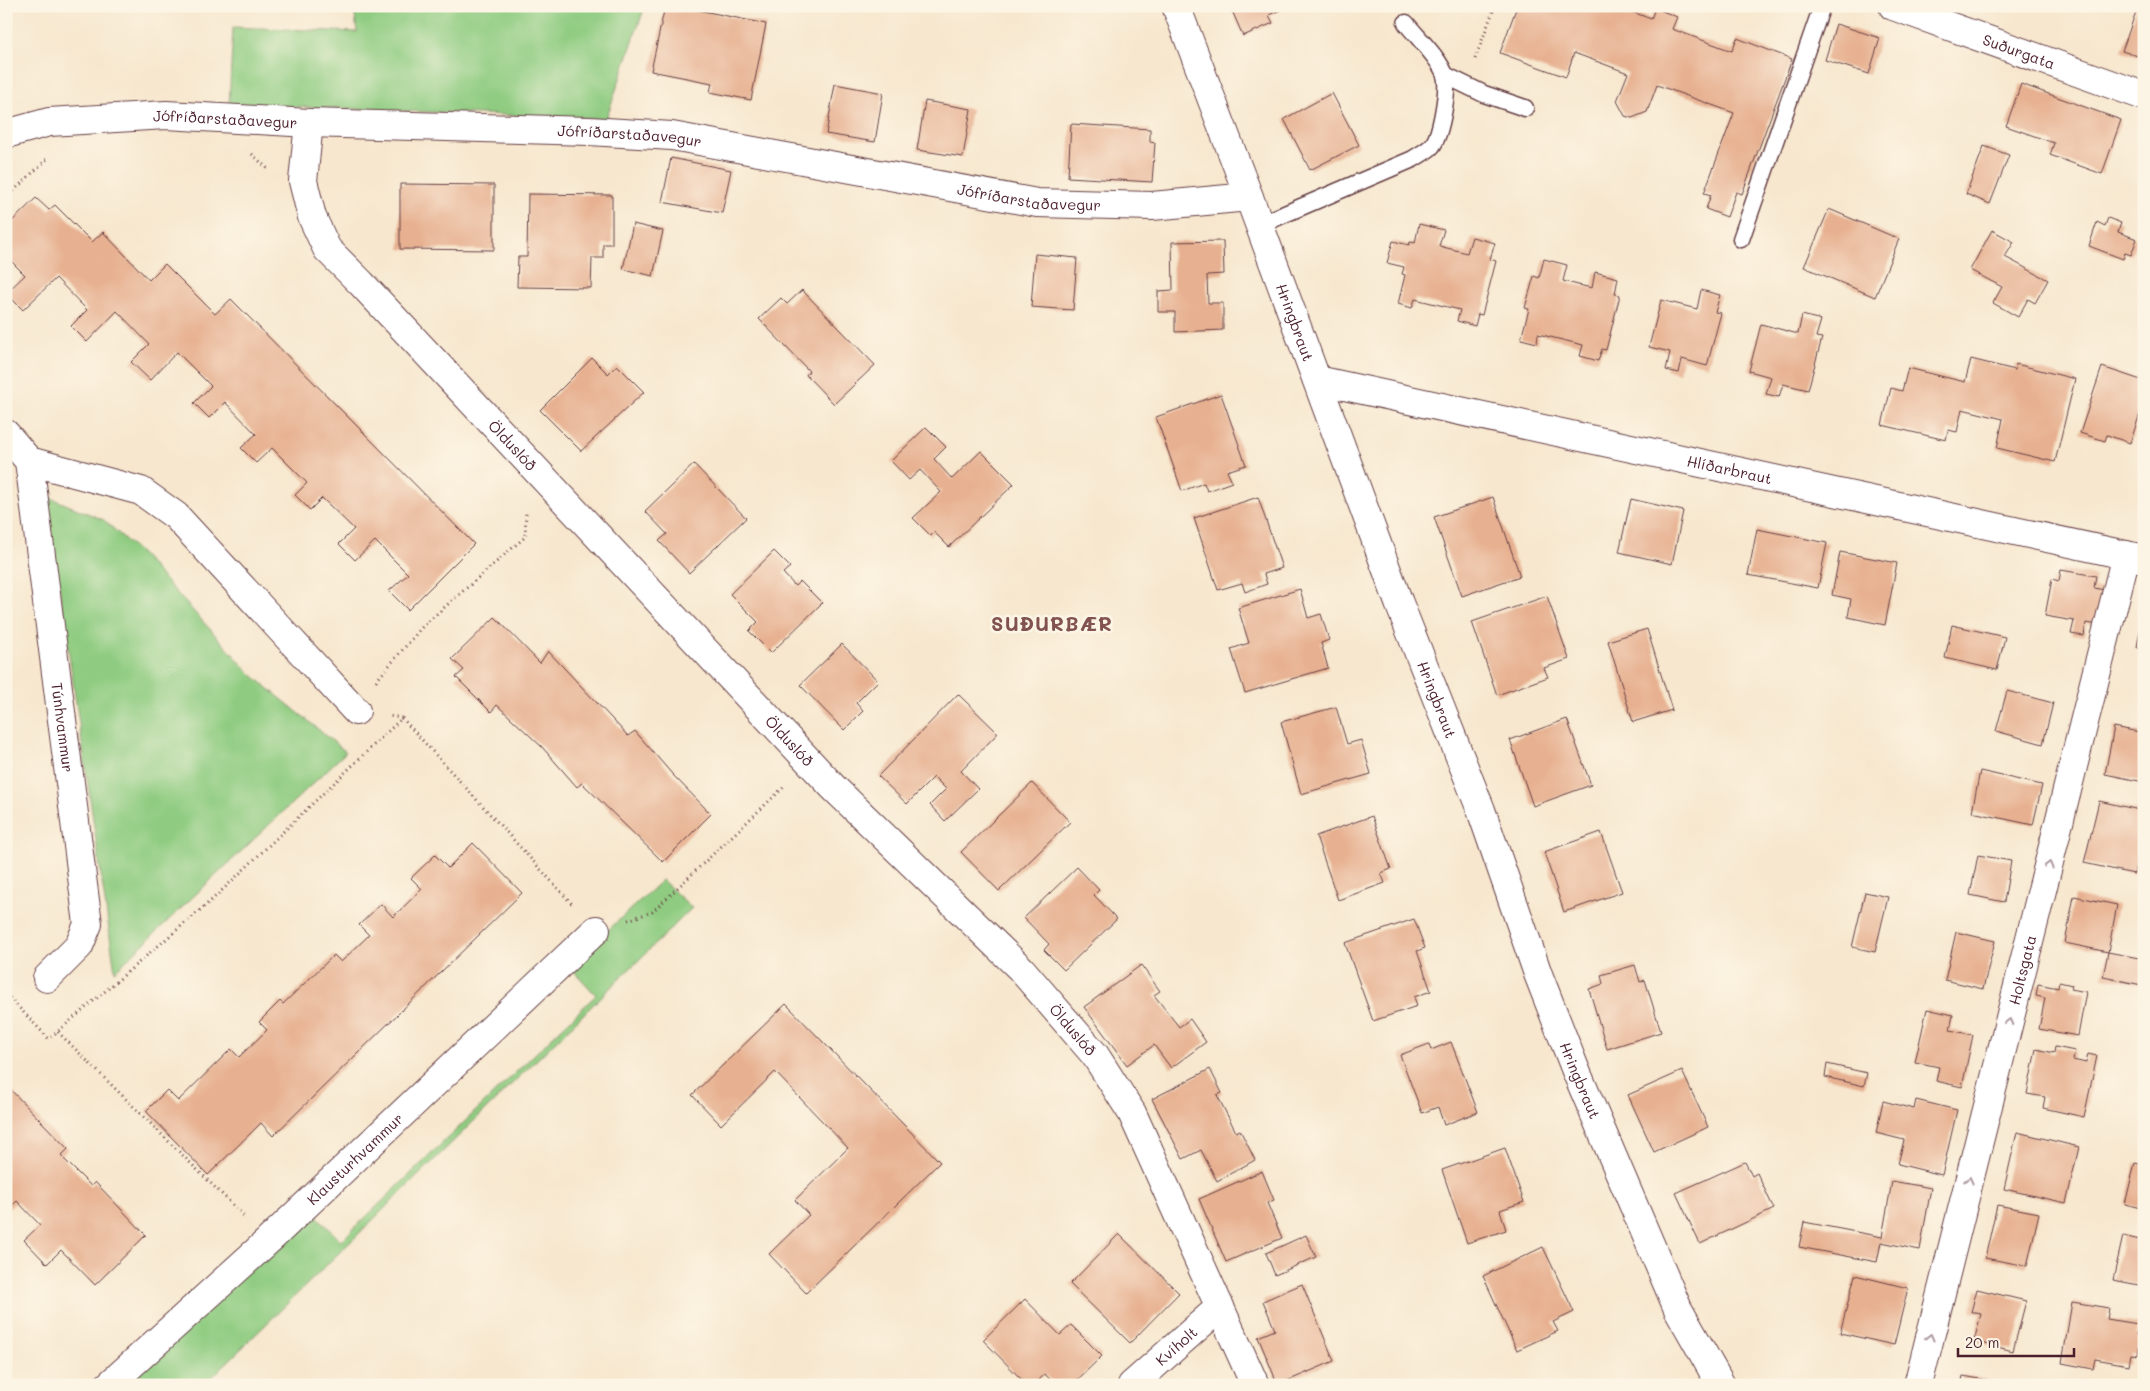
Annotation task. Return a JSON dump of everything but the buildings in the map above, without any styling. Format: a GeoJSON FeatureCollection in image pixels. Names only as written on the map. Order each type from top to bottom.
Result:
{"type":"FeatureCollection","features":[{"type":"Feature","properties":{"kind":"street","name":"Hringbraut"},"geometry":{"type":"LineString","coordinates":[[1176,6],[1399,602],[1480,810],[1538,974],[1576,1071],[1678,1309],[1721,1385]]}},
{"type":"Feature","properties":{"kind":"street","name":"Suðurgata"},"geometry":{"type":"LineString","coordinates":[[1893,6],[2144,96]]}},
{"type":"Feature","properties":{"kind":"street","name":"Jófríðarstaðavegur"},"geometry":{"type":"LineString","coordinates":[[6,134],[48,122],[166,115],[308,123],[589,131],[672,136],[1037,203],[1152,206],[1249,197]]}},
{"type":"Feature","properties":{"kind":"street","name":"Ölduslóð"},"geometry":{"type":"LineString","coordinates":[[308,123],[303,181],[312,217],[327,249],[554,488],[833,787],[1021,969],[1096,1055],[1132,1113],[1255,1385]]}},
{"type":"Feature","properties":{"kind":"street","name":"Hlíðarbraut"},"geometry":{"type":"LineString","coordinates":[[1317,380],[2135,557]]}},
{"type":"Feature","properties":{"kind":"street"},"geometry":{"type":"LineString","coordinates":[[6,434],[29,461],[141,491],[176,516],[356,711]]}},
{"type":"Feature","properties":{"kind":"street","name":"Túnhvammur"},"geometry":{"type":"LineString","coordinates":[[29,461],[88,924],[79,946],[47,978]]}},
{"type":"Feature","properties":{"kind":"street","name":"Holtsgata"},"geometry":{"type":"LineString","coordinates":[[1918,1385],[2135,557]]}},
{"type":"Feature","properties":{"kind":"street","name":"Klausturhvammur"},"geometry":{"type":"LineString","coordinates":[[109,1385],[269,1240],[596,930]]}},
{"type":"Feature","properties":{"kind":"street","name":"Kvíholt"},"geometry":{"type":"LineString","coordinates":[[1132,1385],[1220,1307]]}},
{"type":"Feature","properties":{"kind":"lane"},"geometry":{"type":"LineString","coordinates":[[1742,238],[1822,6]]}},
{"type":"Feature","properties":{"kind":"lane"},"geometry":{"type":"LineString","coordinates":[[1259,225],[1413,159],[1433,145],[1442,121],[1446,101],[1445,76],[1436,60],[1406,23]]}},
{"type":"Feature","properties":{"kind":"lane"},"geometry":{"type":"LineString","coordinates":[[1445,76],[1525,108]]}},
{"type":"Feature","properties":{"kind":"path"},"geometry":{"type":"LineString","coordinates":[[1467,86],[1470,71],[1495,6]]}},
{"type":"Feature","properties":{"kind":"path"},"geometry":{"type":"LineString","coordinates":[[243,152],[252,154],[268,170],[303,181]]}},
{"type":"Feature","properties":{"kind":"path"},"geometry":{"type":"LineString","coordinates":[[6,198],[49,158]]}},
{"type":"Feature","properties":{"kind":"path"},"geometry":{"type":"LineString","coordinates":[[554,488],[526,511],[525,538],[423,626],[382,672],[356,711],[402,718],[596,930],[652,912],[745,826],[810,761]]}},
{"type":"Feature","properties":{"kind":"path"},"geometry":{"type":"LineString","coordinates":[[6,994],[50,1038],[213,898],[402,718]]}},
{"type":"Feature","properties":{"kind":"path"},"geometry":{"type":"LineString","coordinates":[[58,1032],[269,1240]]}},
{"type":"Feature","properties":{"kind":"green space"},"geometry":{"type":"Polygon","coordinates":[[[354,6],[645,6],[606,119],[229,104],[233,27],[357,32],[354,6]]]}},
{"type":"Feature","properties":{"kind":"green space"},"geometry":{"type":"Polygon","coordinates":[[[46,496],[104,520],[141,554],[251,674],[346,752],[115,971],[46,496]]]}},
{"type":"Feature","properties":{"kind":"green space"},"geometry":{"type":"Polygon","coordinates":[[[662,880],[692,908],[204,1385],[120,1385],[309,1208],[341,1241],[596,995],[569,966],[662,880]]]}},
{"type":"Feature","properties":{"kind":"district","name":"SUÐURBÆR"},"geometry":{"type":"Point","coordinates":[1052,623]}}]}
